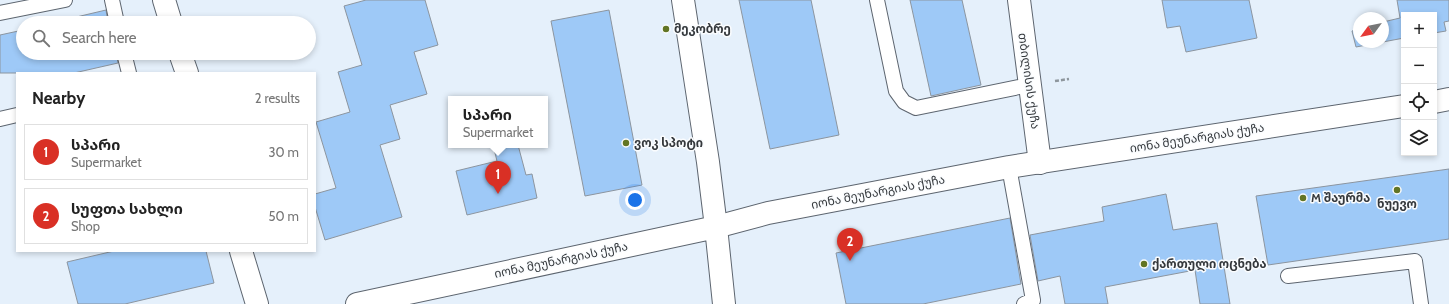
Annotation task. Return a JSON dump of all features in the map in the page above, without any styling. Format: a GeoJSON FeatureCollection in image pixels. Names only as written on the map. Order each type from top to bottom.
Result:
{"type":"FeatureCollection","features":[{"type":"Feature","properties":{"kind":"main road"},"geometry":{"type":"LineString","coordinates":[[164,0],[169,16]]}},
{"type":"Feature","properties":{"kind":"main road"},"geometry":{"type":"LineString","coordinates":[[683,0],[708,162],[724,304]]}},
{"type":"Feature","properties":{"kind":"main road","name":"თბილისის ქუჩა"},"geometry":{"type":"LineString","coordinates":[[1019,0],[1040,163]]}},
{"type":"Feature","properties":{"kind":"main road"},"geometry":{"type":"LineString","coordinates":[[182,60],[187,72]]}},
{"type":"Feature","properties":{"kind":"main road"},"geometry":{"type":"LineString","coordinates":[[1437,101],[1449,99]]}},
{"type":"Feature","properties":{"kind":"main road","name":"იონა მეუნარგიას ქუჩა"},"geometry":{"type":"LineString","coordinates":[[367,303],[716,227],[768,213],[1009,167],[1401,106]]}},
{"type":"Feature","properties":{"kind":"main road"},"geometry":{"type":"LineString","coordinates":[[241,252],[257,304]]}},
{"type":"Feature","properties":{"kind":"lane"},"geometry":{"type":"LineString","coordinates":[[0,13],[65,0]]}},
{"type":"Feature","properties":{"kind":"lane"},"geometry":{"type":"LineString","coordinates":[[112,0],[115,16]]}},
{"type":"Feature","properties":{"kind":"lane"},"geometry":{"type":"LineString","coordinates":[[877,0],[896,91],[904,102],[916,108],[1029,85]]}},
{"type":"Feature","properties":{"kind":"lane"},"geometry":{"type":"LineString","coordinates":[[126,60],[129,72]]}},
{"type":"Feature","properties":{"kind":"lane"},"geometry":{"type":"LineString","coordinates":[[0,119],[16,115]]}},
{"type":"Feature","properties":{"kind":"lane"},"geometry":{"type":"LineString","coordinates":[[1009,167],[1033,300],[1024,304]]}},
{"type":"Feature","properties":{"kind":"lane"},"geometry":{"type":"LineString","coordinates":[[1288,276],[1415,260],[1421,304]]}},
{"type":"Feature","properties":{"kind":"building"},"geometry":{"type":"Polygon","coordinates":[[[366,0],[425,0],[438,45],[414,52],[427,94],[390,105],[400,139],[380,145],[402,217],[325,240],[316,210],[316,194],[336,188],[316,122],[350,112],[338,72],[362,65],[344,6],[366,0]]]}},
{"type":"Feature","properties":{"kind":"building"},"geometry":{"type":"Polygon","coordinates":[[[739,0],[811,0],[839,135],[770,149],[739,0]]]}},
{"type":"Feature","properties":{"kind":"building"},"geometry":{"type":"Polygon","coordinates":[[[910,0],[962,0],[981,85],[931,96],[910,0]]]}},
{"type":"Feature","properties":{"kind":"building"},"geometry":{"type":"Polygon","coordinates":[[[1162,0],[1249,0],[1257,38],[1186,52],[1180,26],[1167,28],[1162,0]]]}},
{"type":"Feature","properties":{"kind":"building"},"geometry":{"type":"Polygon","coordinates":[[[1397,0],[1449,0],[1449,21],[1444,22],[1446,31],[1437,32],[1437,12],[1401,12],[1401,39],[1389,41],[1389,21],[1400,18],[1397,0]]]}},
{"type":"Feature","properties":{"kind":"building"},"geometry":{"type":"Polygon","coordinates":[[[106,10],[107,16],[81,16],[106,10]]]}},
{"type":"Feature","properties":{"kind":"building"},"geometry":{"type":"Polygon","coordinates":[[[609,10],[642,185],[585,196],[551,21],[609,10]]]}},
{"type":"Feature","properties":{"kind":"building"},"geometry":{"type":"Polygon","coordinates":[[[16,32],[16,60],[117,60],[118,63],[78,72],[0,73],[0,35],[16,32]]]}},
{"type":"Feature","properties":{"kind":"building"},"geometry":{"type":"Polygon","coordinates":[[[494,148],[519,148],[526,175],[532,174],[537,198],[467,215],[456,171],[497,161],[494,148]]]}},
{"type":"Feature","properties":{"kind":"building"},"geometry":{"type":"Polygon","coordinates":[[[1449,169],[1449,239],[1268,265],[1256,196],[1449,169]]]}},
{"type":"Feature","properties":{"kind":"building"},"geometry":{"type":"Polygon","coordinates":[[[1166,194],[1173,230],[1217,223],[1230,304],[1200,304],[1195,270],[1105,287],[1108,304],[1065,304],[1060,276],[1038,281],[1030,235],[1104,221],[1102,207],[1166,194]]]}},
{"type":"Feature","properties":{"kind":"building"},"geometry":{"type":"Polygon","coordinates":[[[1010,218],[1021,284],[923,304],[846,304],[836,253],[1010,218]]]}},
{"type":"Feature","properties":{"kind":"building"},"geometry":{"type":"Polygon","coordinates":[[[110,252],[206,252],[214,283],[125,304],[78,304],[67,262],[110,252]]]}},
{"type":"Feature","properties":{"kind":"place","name":"მეკობრე"},"geometry":{"type":"Point","coordinates":[666,29]}},
{"type":"Feature","properties":{"kind":"place","name":"ვოკ სპოტი"},"geometry":{"type":"Point","coordinates":[626,143]}},
{"type":"Feature","properties":{"kind":"place","name":"ნუევო"},"geometry":{"type":"Point","coordinates":[1397,190]}},
{"type":"Feature","properties":{"kind":"place","name":"სპარი"},"geometry":{"type":"Point","coordinates":[498,194]}},
{"type":"Feature","properties":{"kind":"place","name":"M შაურმა"},"geometry":{"type":"Point","coordinates":[1303,198]}},
{"type":"Feature","properties":{"kind":"place","name":"სუფთა სახლი"},"geometry":{"type":"Point","coordinates":[850,261]}},
{"type":"Feature","properties":{"kind":"place","name":"ქართული ოცნება"},"geometry":{"type":"Point","coordinates":[1144,264]}}]}
